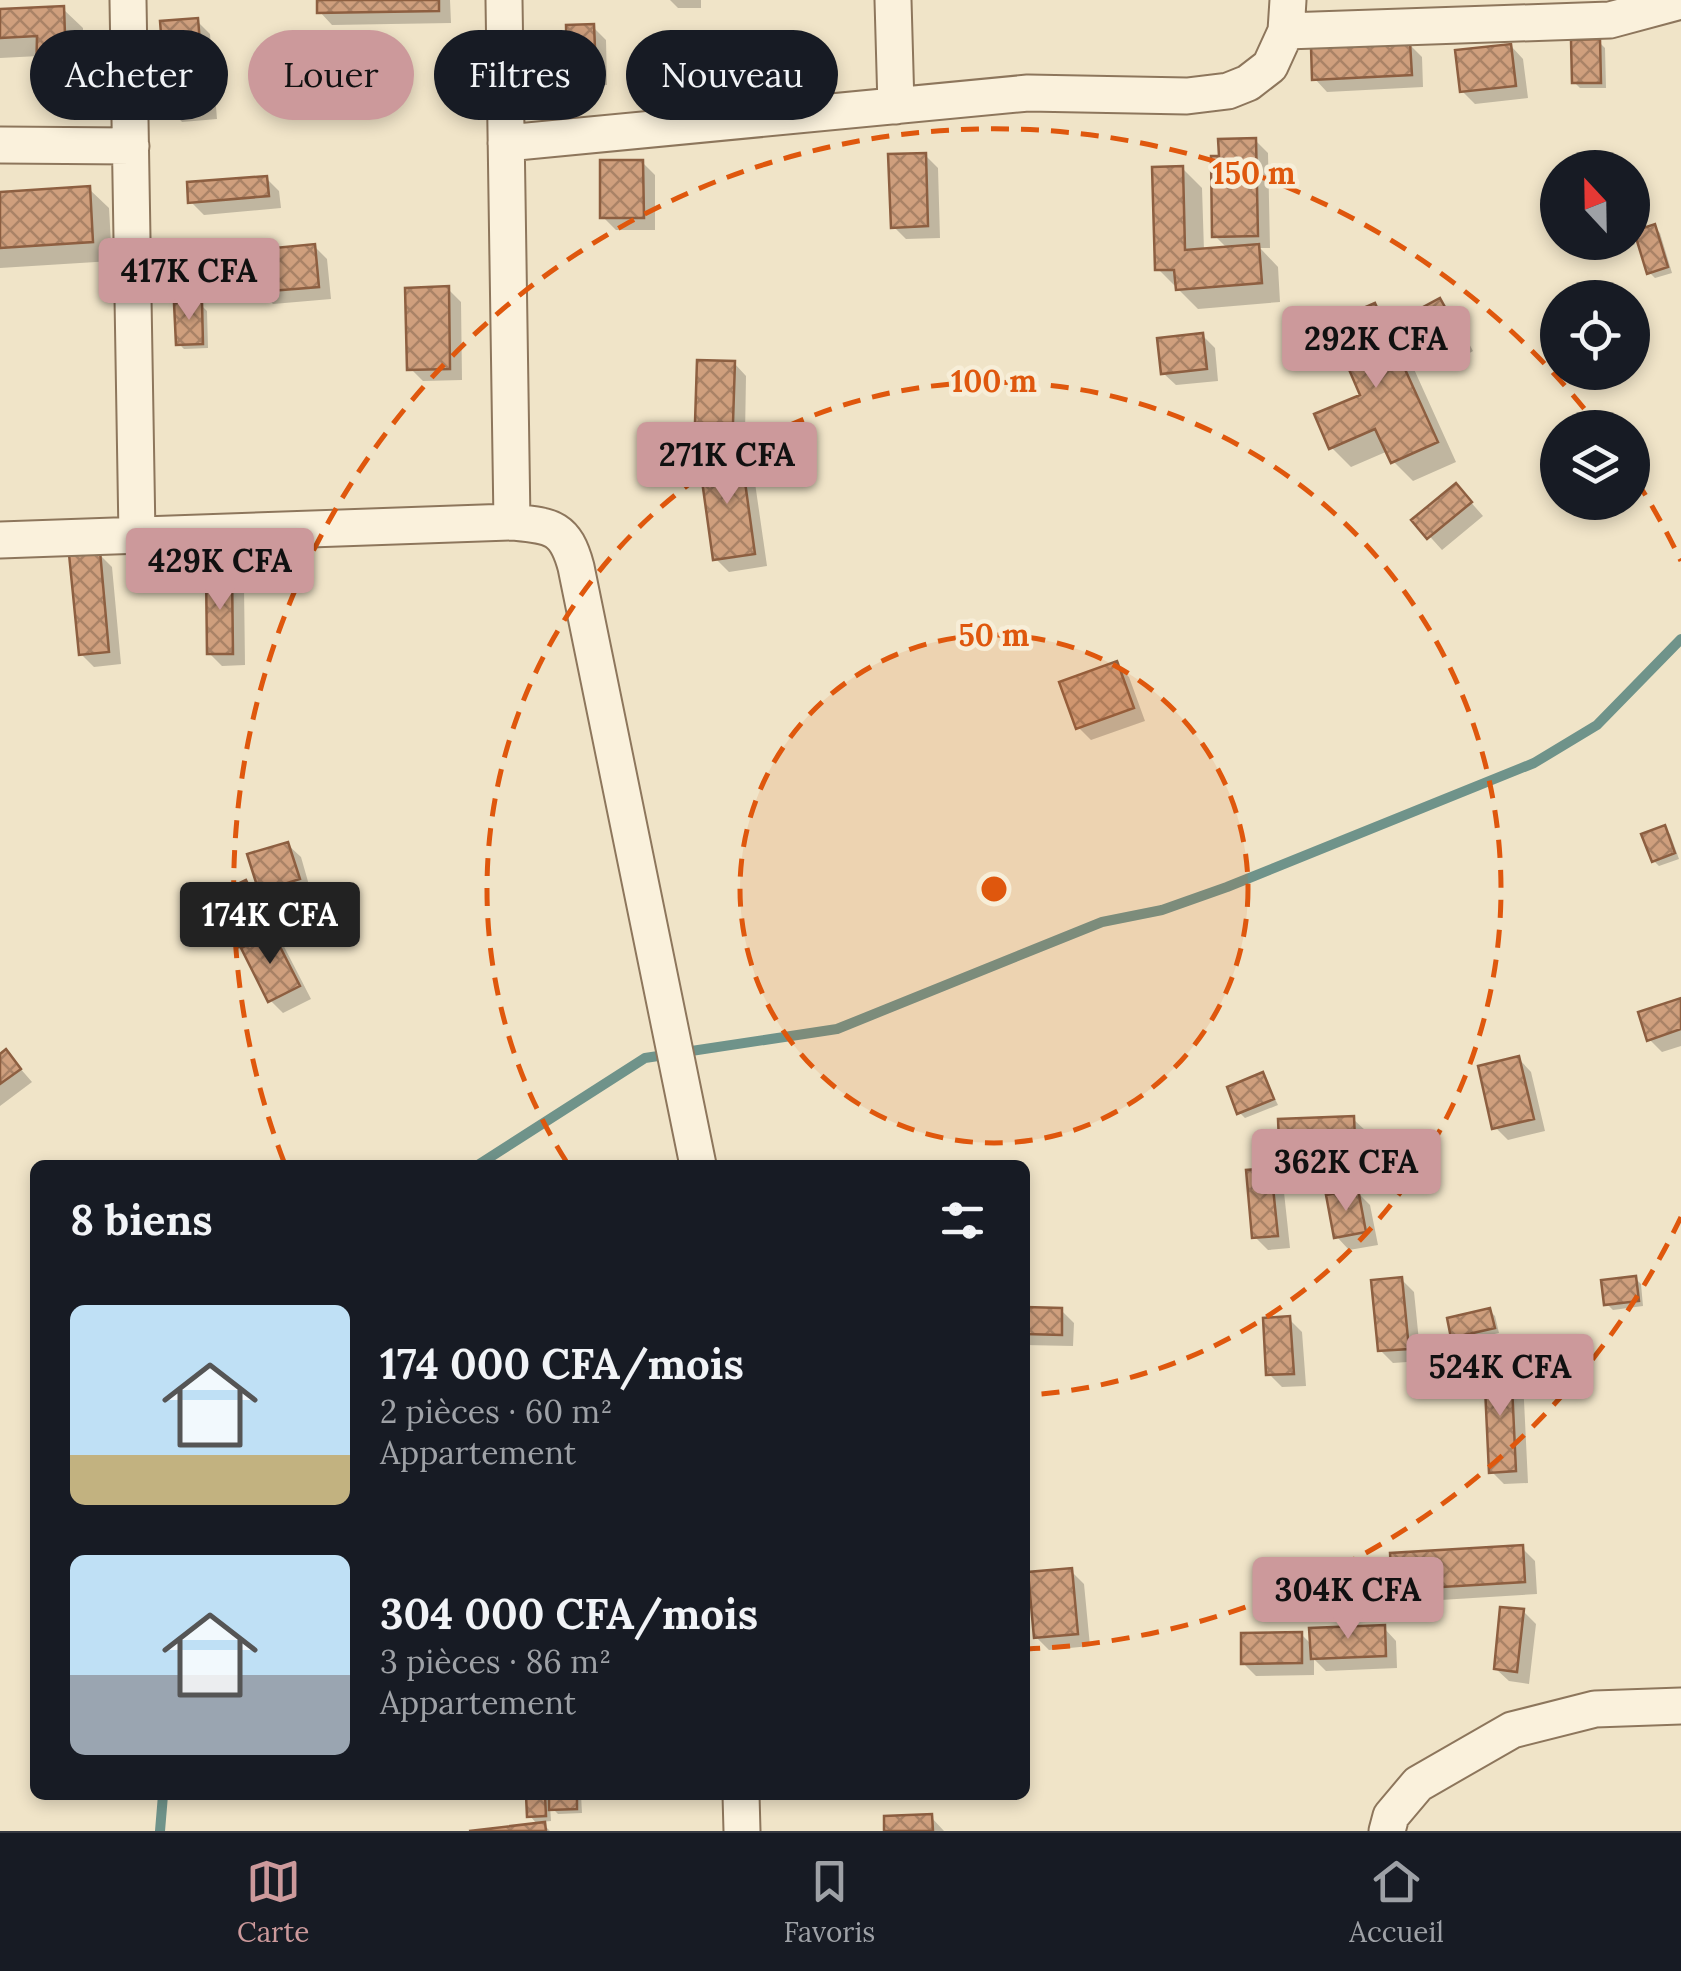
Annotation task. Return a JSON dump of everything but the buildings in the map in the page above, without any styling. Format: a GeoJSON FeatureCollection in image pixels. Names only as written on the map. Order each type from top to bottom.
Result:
{"type":"FeatureCollection","features":[{"type":"Feature","properties":{"kind":"street"},"geometry":{"type":"LineString","coordinates":[[128,0],[137,536]]}},
{"type":"Feature","properties":{"kind":"street"},"geometry":{"type":"LineString","coordinates":[[504,0],[512,522]]}},
{"type":"Feature","properties":{"kind":"street"},"geometry":{"type":"LineString","coordinates":[[893,0],[896,106]]}},
{"type":"Feature","properties":{"kind":"street"},"geometry":{"type":"LineString","coordinates":[[506,143],[1028,93],[1187,96],[1228,91],[1248,83],[1270,66],[1287,16],[1610,20],[1681,2]]}},
{"type":"Feature","properties":{"kind":"street"},"geometry":{"type":"LineString","coordinates":[[0,145],[132,146]]}},
{"type":"Feature","properties":{"kind":"street"},"geometry":{"type":"LineString","coordinates":[[0,540],[512,522],[557,530],[571,548],[697,1160]]}},
{"type":"Feature","properties":{"kind":"street"},"geometry":{"type":"LineString","coordinates":[[1387,1831],[1392,1816],[1418,1784],[1512,1730],[1595,1709],[1681,1706]]}},
{"type":"Feature","properties":{"kind":"street"},"geometry":{"type":"LineString","coordinates":[[741,1800],[742,1831]]}},
{"type":"Feature","properties":{"kind":"waterway"},"geometry":{"type":"LineString","coordinates":[[486,1160],[645,1058],[837,1029],[1102,922],[1162,910],[1227,887],[1534,763],[1597,725],[1681,639]]}},
{"type":"Feature","properties":{"kind":"waterway"},"geometry":{"type":"LineString","coordinates":[[160,1831],[163,1800]]}}]}
